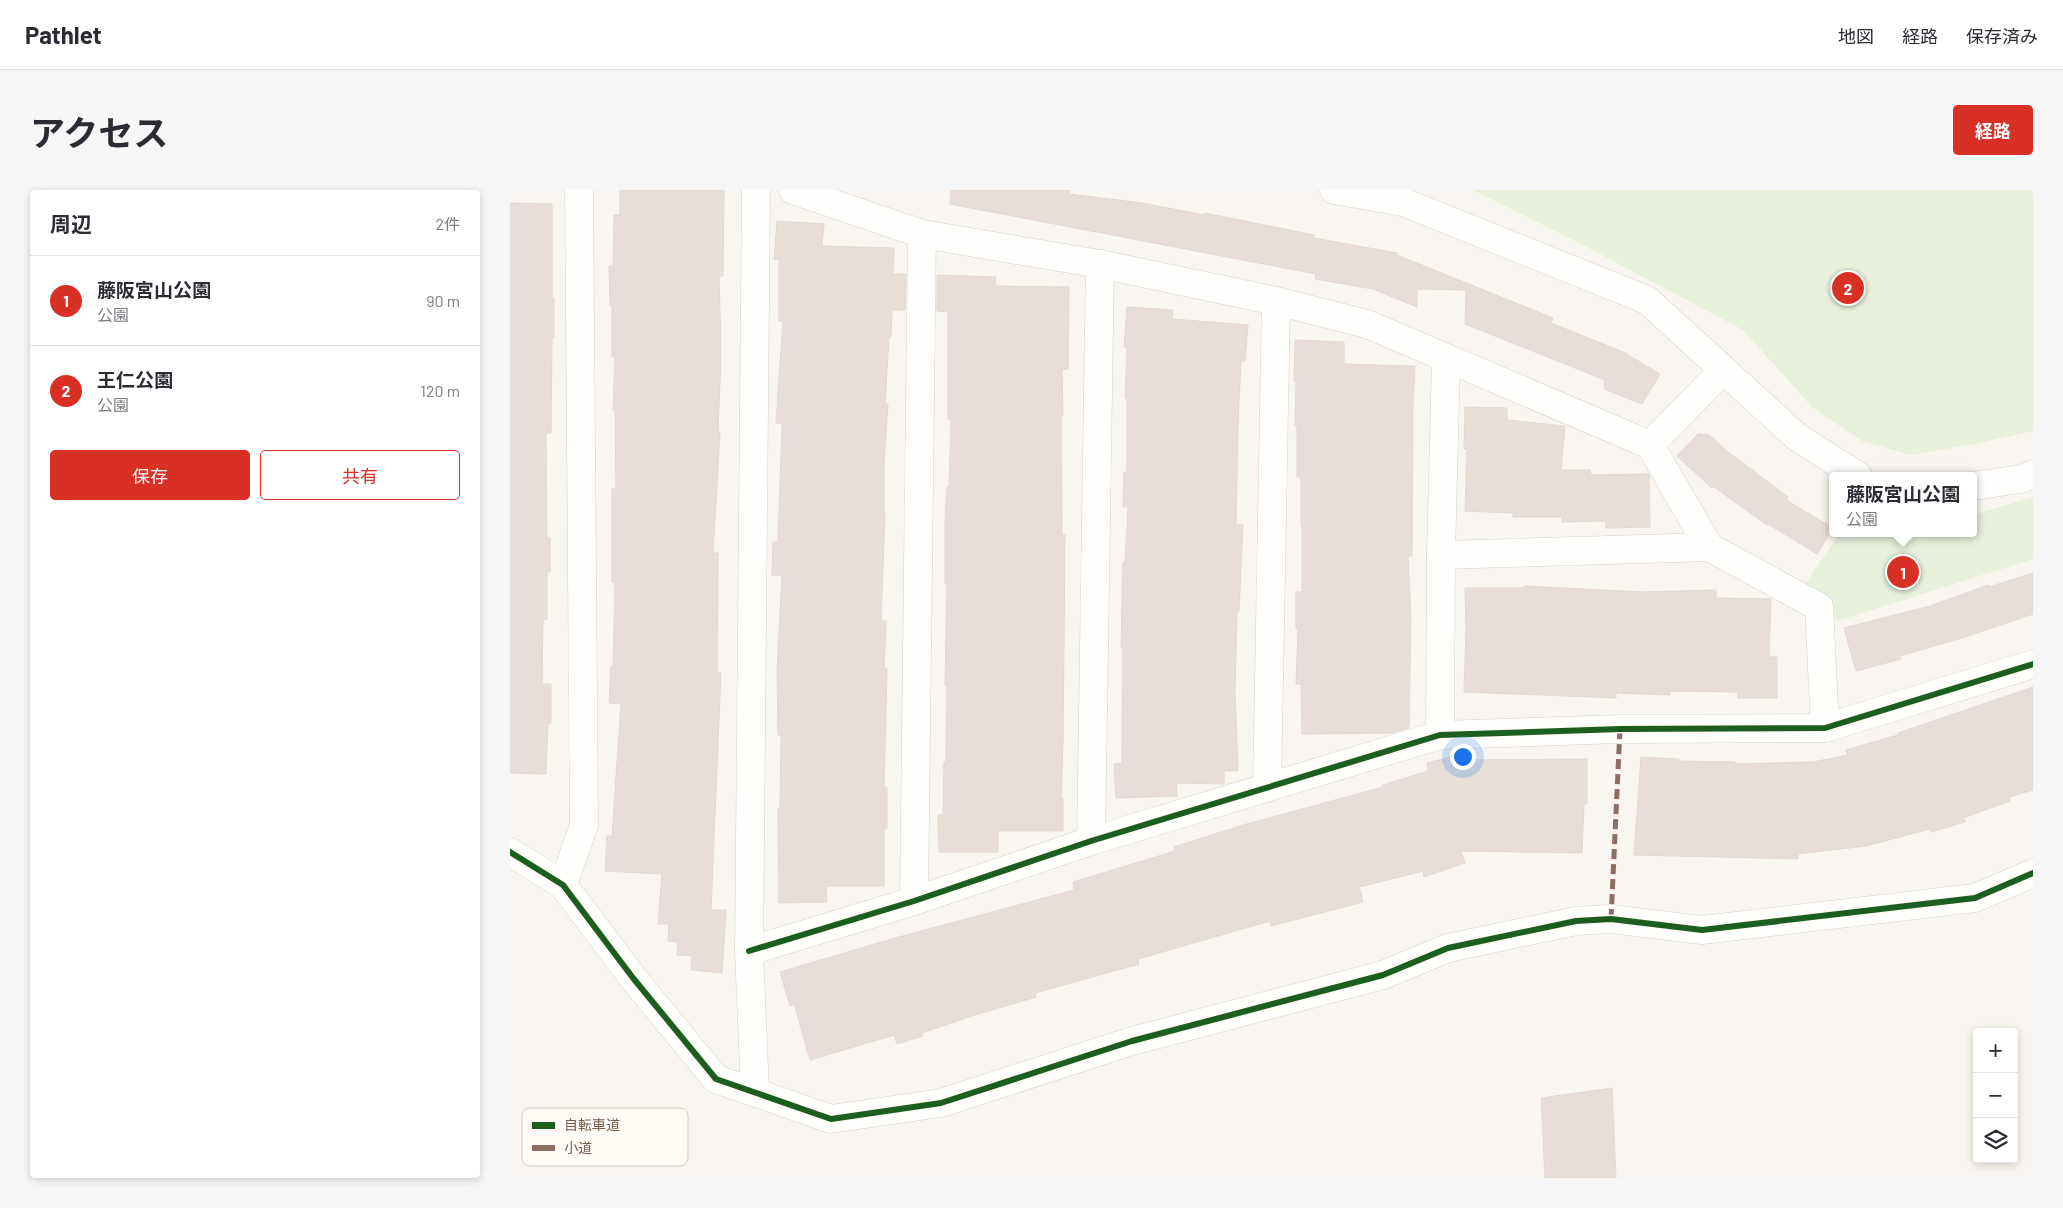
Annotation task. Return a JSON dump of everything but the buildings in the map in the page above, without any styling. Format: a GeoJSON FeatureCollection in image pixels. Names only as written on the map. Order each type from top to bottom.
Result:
{"type":"FeatureCollection","features":[{"type":"Feature","properties":{"kind":"street"},"geometry":{"type":"LineString","coordinates":[[563,885],[584,825],[579,190]]}},
{"type":"Feature","properties":{"kind":"street"},"geometry":{"type":"LineString","coordinates":[[754,1092],[749,951],[756,190]]}},
{"type":"Feature","properties":{"kind":"street"},"geometry":{"type":"LineString","coordinates":[[793,190],[922,234],[1100,264],[1276,301],[1367,324],[1650,445],[1709,546]]}},
{"type":"Feature","properties":{"kind":"street"},"geometry":{"type":"LineString","coordinates":[[1334,190],[1403,202],[1647,300],[1797,437],[1852,472]]}},
{"type":"Feature","properties":{"kind":"street"},"geometry":{"type":"LineString","coordinates":[[914,901],[922,234]]}},
{"type":"Feature","properties":{"kind":"street"},"geometry":{"type":"LineString","coordinates":[[1091,841],[1100,264]]}},
{"type":"Feature","properties":{"kind":"street"},"geometry":{"type":"LineString","coordinates":[[1267,788],[1276,301]]}},
{"type":"Feature","properties":{"kind":"street"},"geometry":{"type":"LineString","coordinates":[[1440,735],[1441,555],[1446,359]]}},
{"type":"Feature","properties":{"kind":"street"},"geometry":{"type":"LineString","coordinates":[[1650,445],[1723,370]]}},
{"type":"Feature","properties":{"kind":"street"},"geometry":{"type":"LineString","coordinates":[[1977,485],[2021,479],[2033,474]]}},
{"type":"Feature","properties":{"kind":"street"},"geometry":{"type":"LineString","coordinates":[[1441,555],[1709,546],[1820,606],[1825,728]]}},
{"type":"Feature","properties":{"kind":"street"},"geometry":{"type":"LineString","coordinates":[[749,951],[914,901],[1091,841],[1440,735],[1620,729],[1825,728],[2033,664]]}},
{"type":"Feature","properties":{"kind":"street"},"geometry":{"type":"LineString","coordinates":[[510,852],[563,885],[632,978],[716,1078],[831,1119],[942,1104],[1132,1041],[1383,975],[1448,948],[1576,921],[1612,919],[1702,930],[1975,898],[2033,873]]}},
{"type":"Feature","properties":{"kind":"green space"},"geometry":{"type":"Polygon","coordinates":[[[1473,190],[2033,190],[2033,431],[1975,444],[1910,455],[1862,441],[1812,407],[1743,330],[1585,246],[1473,190]]]}},
{"type":"Feature","properties":{"kind":"green space"},"geometry":{"type":"Polygon","coordinates":[[[2033,497],[2033,559],[1837,621],[1827,597],[1805,584],[1837,537],[1977,537],[1977,514],[2033,497]]]}},
{"type":"Feature","properties":{"kind":"marked path"},"geometry":{"type":"LineString","coordinates":[[1611,919],[1620,729]]}},
{"type":"Feature","properties":{"kind":"cycle path"},"geometry":{"type":"LineString","coordinates":[[749,951],[914,901],[1091,841],[1440,735],[1620,729],[1825,728],[2033,664]]}},
{"type":"Feature","properties":{"kind":"cycle path"},"geometry":{"type":"LineString","coordinates":[[510,852],[563,885],[633,978],[716,1079],[831,1119],[941,1103],[1132,1041],[1383,975],[1448,948],[1576,921],[1611,919],[1702,930],[1975,898],[2033,873]]}},
{"type":"Feature","properties":{"kind":"place","name":"王仁公園"},"geometry":{"type":"Point","coordinates":[1848,288]}},
{"type":"Feature","properties":{"kind":"place","name":"藤阪宮山公園"},"geometry":{"type":"Point","coordinates":[1903,572]}}]}
